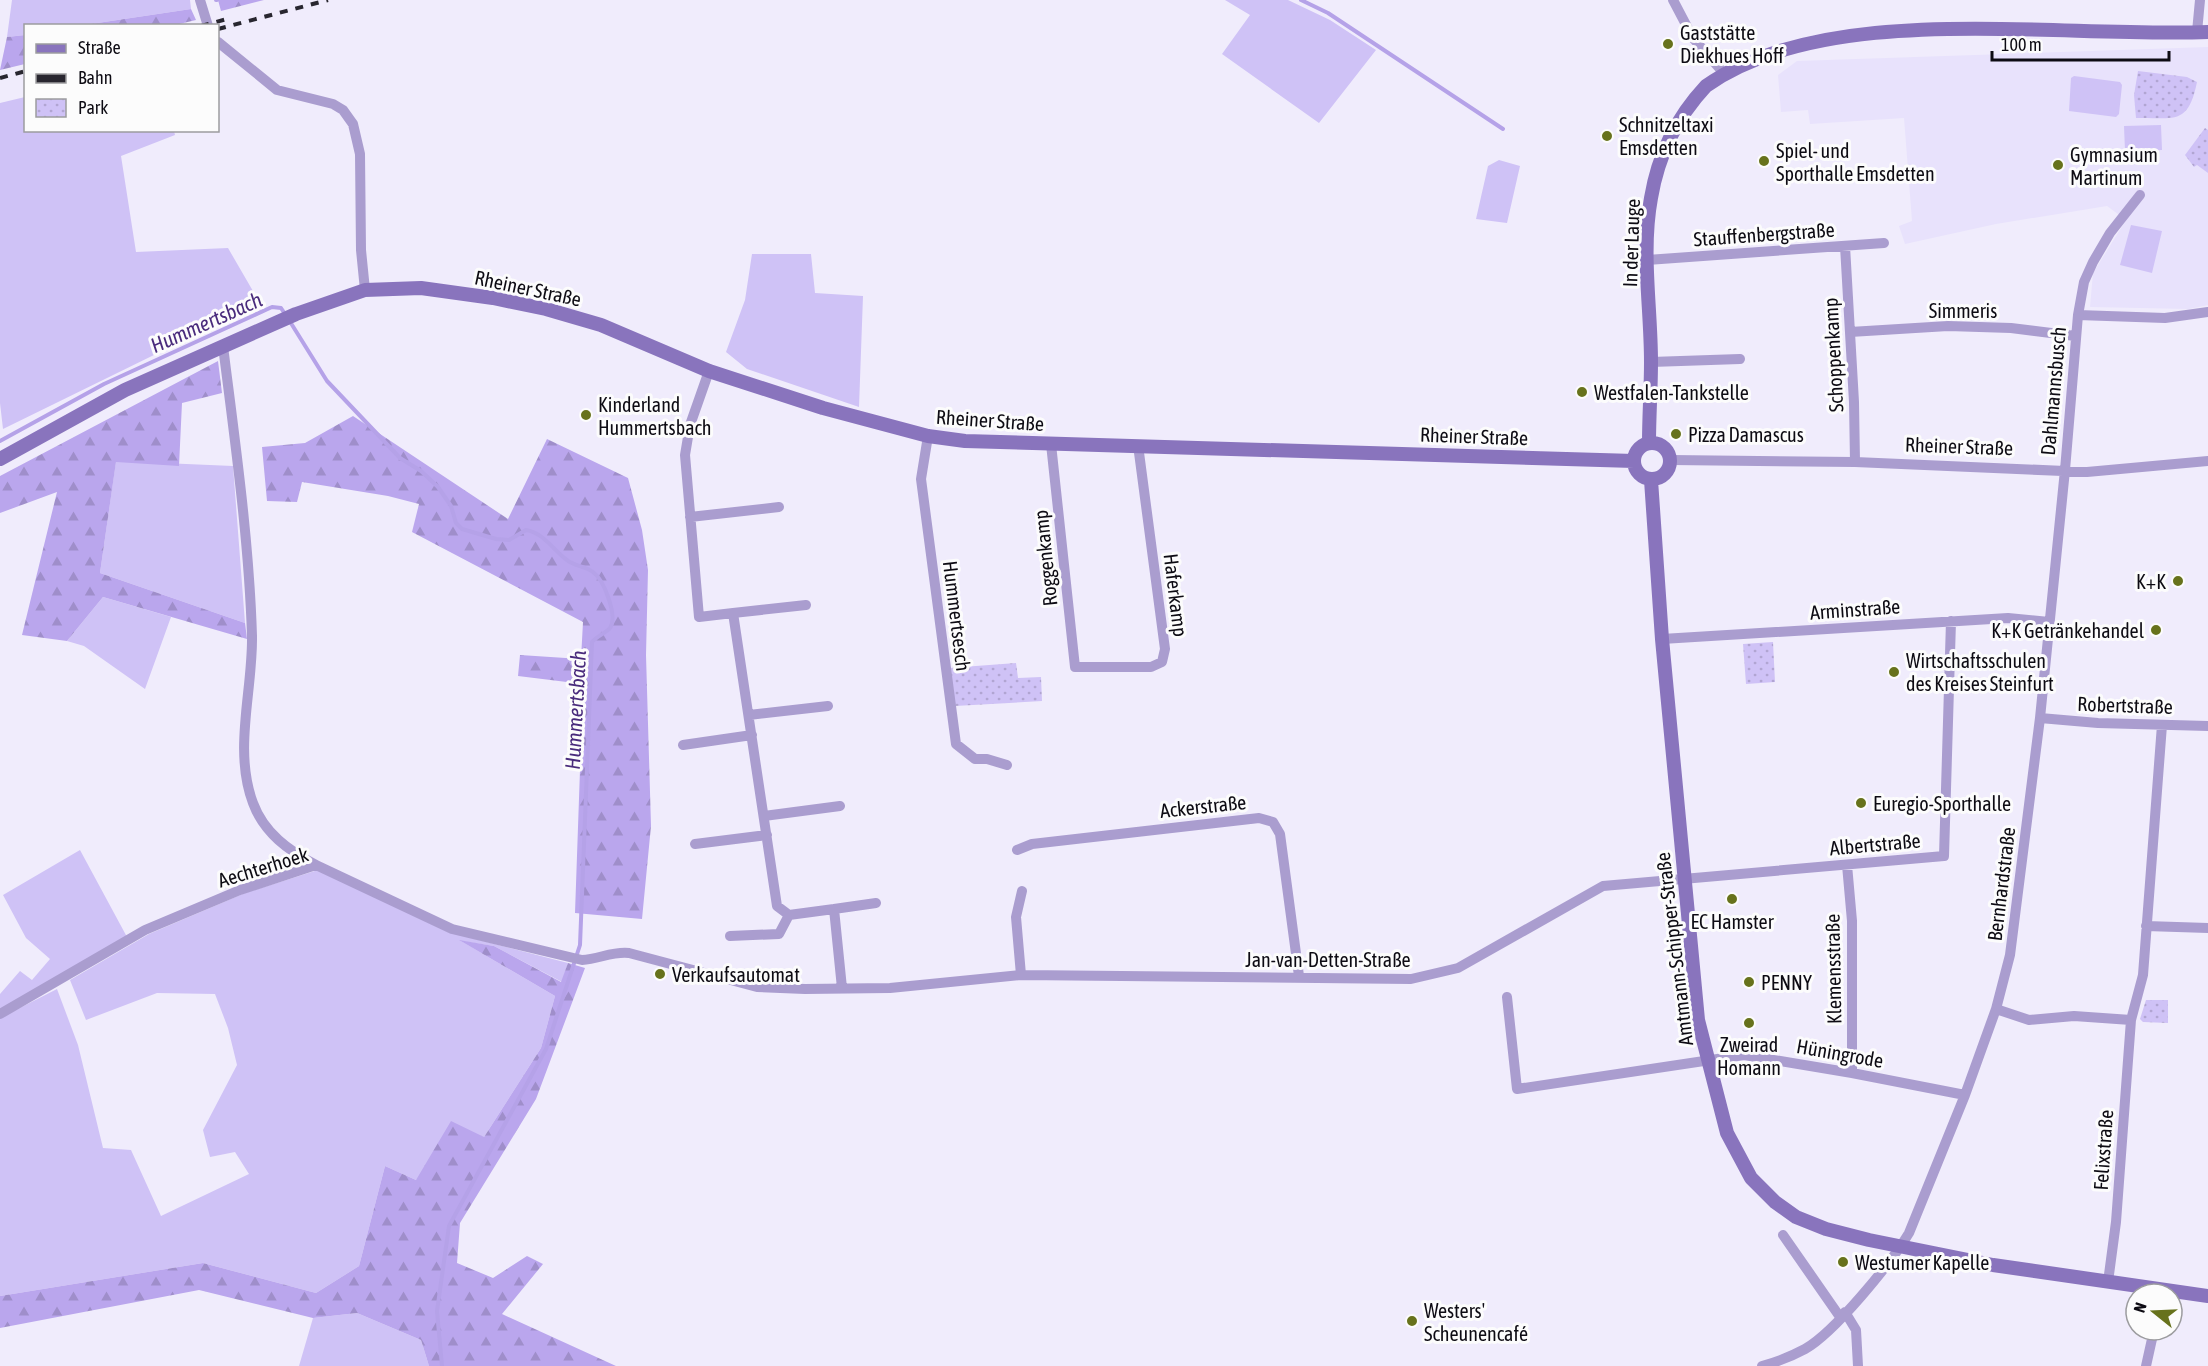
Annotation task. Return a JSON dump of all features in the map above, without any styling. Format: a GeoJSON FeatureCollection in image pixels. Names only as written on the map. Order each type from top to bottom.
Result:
{"type":"FeatureCollection","features":[{"type":"Feature","properties":{"kind":"street"},"geometry":{"type":"LineString","coordinates":[[200,0],[208,24]]}},
{"type":"Feature","properties":{"kind":"street"},"geometry":{"type":"LineString","coordinates":[[1673,0],[1693,38],[1721,70]]}},
{"type":"Feature","properties":{"kind":"street"},"geometry":{"type":"LineString","coordinates":[[1977,14],[2146,31],[2203,32],[2200,0]]}},
{"type":"Feature","properties":{"kind":"street","name":"In der Lauge"},"geometry":{"type":"LineString","coordinates":[[1649,443],[1651,362],[1647,260],[1648,211],[1661,159],[1682,117],[1721,70],[1766,41]]}},
{"type":"Feature","properties":{"kind":"street"},"geometry":{"type":"LineString","coordinates":[[219,43],[277,90],[333,104],[343,110],[353,124],[360,154],[361,250],[365,290]]}},
{"type":"Feature","properties":{"kind":"street"},"geometry":{"type":"LineString","coordinates":[[2140,195],[2110,233],[2093,262],[2084,282],[2078,315],[2165,318],[2208,312]]}},
{"type":"Feature","properties":{"kind":"street","name":"Stauffenbergstraße"},"geometry":{"type":"LineString","coordinates":[[1647,260],[1884,243]]}},
{"type":"Feature","properties":{"kind":"street","name":"Schoppenkamp"},"geometry":{"type":"LineString","coordinates":[[1845,246],[1854,462]]}},
{"type":"Feature","properties":{"kind":"street","name":"Rheiner Straße"},"geometry":{"type":"LineString","coordinates":[[0,459],[125,390],[296,314],[365,290],[421,288],[538,307],[601,325],[709,370],[823,408],[928,436],[965,441],[1634,461]]}},
{"type":"Feature","properties":{"kind":"street","name":"Dahlmannsbusch"},"geometry":{"type":"LineString","coordinates":[[2065,470],[2078,315]]}},
{"type":"Feature","properties":{"kind":"street","name":"Simmeris"},"geometry":{"type":"LineString","coordinates":[[1850,332],[1948,326],[2011,328],[2075,336]]}},
{"type":"Feature","properties":{"kind":"street"},"geometry":{"type":"LineString","coordinates":[[223,346],[240,483],[252,637],[244,753],[253,802],[262,821],[290,852],[316,865]]}},
{"type":"Feature","properties":{"kind":"street"},"geometry":{"type":"LineString","coordinates":[[1651,362],[1740,359]]}},
{"type":"Feature","properties":{"kind":"street"},"geometry":{"type":"LineString","coordinates":[[709,370],[690,425],[685,455],[699,617],[806,605]]}},
{"type":"Feature","properties":{"kind":"street","name":"Hummertsesch"},"geometry":{"type":"LineString","coordinates":[[928,436],[921,479],[956,744],[975,759],[987,759],[1006,765]]}},
{"type":"Feature","properties":{"kind":"street"},"geometry":{"type":"LineString","coordinates":[[1649,443],[1664,447],[1671,460],[1666,474],[1651,480],[1639,474],[1634,461],[1638,449],[1649,443]]}},
{"type":"Feature","properties":{"kind":"street","name":"Roggenkamp"},"geometry":{"type":"LineString","coordinates":[[1051,444],[1075,667]]}},
{"type":"Feature","properties":{"kind":"street","name":"Haferkamp"},"geometry":{"type":"LineString","coordinates":[[1075,667],[1151,667],[1162,662],[1165,650],[1138,445]]}},
{"type":"Feature","properties":{"kind":"street","name":"Rheiner Straße"},"geometry":{"type":"LineString","coordinates":[[1671,460],[1854,462],[2087,472],[2208,461]]}},
{"type":"Feature","properties":{"kind":"street","name":"Bernhardstraße"},"geometry":{"type":"LineString","coordinates":[[1762,1366],[1807,1348],[1843,1314],[1900,1248],[1909,1233],[1965,1095],[1996,1009],[2010,955],[2040,718],[2065,470]]}},
{"type":"Feature","properties":{"kind":"street","name":"Amtmann-Schipper-Straße"},"geometry":{"type":"LineString","coordinates":[[1651,480],[1662,639],[1698,1020],[1727,1133],[1737,1156],[1751,1178],[1764,1192],[1796,1217],[1826,1229],[1900,1248],[2124,1285]]}},
{"type":"Feature","properties":{"kind":"street"},"geometry":{"type":"LineString","coordinates":[[690,517],[779,507]]}},
{"type":"Feature","properties":{"kind":"street"},"geometry":{"type":"LineString","coordinates":[[733,613],[777,906],[789,915],[876,903]]}},
{"type":"Feature","properties":{"kind":"street","name":"Arminstraße"},"geometry":{"type":"LineString","coordinates":[[1662,639],[2008,618],[2049,622]]}},
{"type":"Feature","properties":{"kind":"street","name":"Albertstraße"},"geometry":{"type":"LineString","coordinates":[[1683,880],[1944,856],[1951,621]]}},
{"type":"Feature","properties":{"kind":"street"},"geometry":{"type":"LineString","coordinates":[[749,715],[828,706]]}},
{"type":"Feature","properties":{"kind":"street","name":"Robertstraße"},"geometry":{"type":"LineString","coordinates":[[2040,718],[2208,726]]}},
{"type":"Feature","properties":{"kind":"street","name":"Felixstraße"},"geometry":{"type":"LineString","coordinates":[[2108,1282],[2116,1222],[2131,1020],[2143,975],[2162,724]]}},
{"type":"Feature","properties":{"kind":"street"},"geometry":{"type":"LineString","coordinates":[[683,744],[752,735]]}},
{"type":"Feature","properties":{"kind":"street"},"geometry":{"type":"LineString","coordinates":[[764,816],[840,806]]}},
{"type":"Feature","properties":{"kind":"street","name":"Ackerstraße"},"geometry":{"type":"LineString","coordinates":[[1017,850],[1032,844],[1226,821],[1259,818],[1273,822],[1280,834],[1299,976]]}},
{"type":"Feature","properties":{"kind":"street"},"geometry":{"type":"LineString","coordinates":[[695,844],[767,835]]}},
{"type":"Feature","properties":{"kind":"street","name":"Aechterhoek"},"geometry":{"type":"LineString","coordinates":[[0,1014],[145,930],[240,890],[316,865],[452,928],[582,960],[595,959],[618,952]]}},
{"type":"Feature","properties":{"kind":"street","name":"Klemensstraße"},"geometry":{"type":"LineString","coordinates":[[1847,865],[1852,921],[1852,1072]]}},
{"type":"Feature","properties":{"kind":"street","name":"Jan-van-Detten-Straße"},"geometry":{"type":"LineString","coordinates":[[618,952],[757,987],[890,988],[1021,975],[1299,976],[1383,980],[1425,977],[1458,968],[1603,886],[1683,880]]}},
{"type":"Feature","properties":{"kind":"street"},"geometry":{"type":"LineString","coordinates":[[1021,975],[1016,918],[1022,891]]}},
{"type":"Feature","properties":{"kind":"street"},"geometry":{"type":"LineString","coordinates":[[834,909],[842,988]]}},
{"type":"Feature","properties":{"kind":"street"},"geometry":{"type":"LineString","coordinates":[[730,936],[779,934],[789,915]]}},
{"type":"Feature","properties":{"kind":"street"},"geometry":{"type":"LineString","coordinates":[[2146,926],[2208,928]]}},
{"type":"Feature","properties":{"kind":"street","name":"Hüningrode"},"geometry":{"type":"LineString","coordinates":[[1507,997],[1517,1089],[1744,1055],[1852,1072],[1965,1095]]}},
{"type":"Feature","properties":{"kind":"street"},"geometry":{"type":"LineString","coordinates":[[1996,1009],[2029,1020],[2074,1016],[2131,1020]]}},
{"type":"Feature","properties":{"kind":"street"},"geometry":{"type":"LineString","coordinates":[[1783,1235],[1856,1330],[1858,1366]]}},
{"type":"Feature","properties":{"kind":"street","name":"Amtmann-Schipper-Straße"},"geometry":{"type":"LineString","coordinates":[[2184,1294],[2208,1296]]}},
{"type":"Feature","properties":{"kind":"street"},"geometry":{"type":"LineString","coordinates":[[2146,1366],[2151,1342]]}},
{"type":"Feature","properties":{"kind":"shaded area","name":"Gymnasium Martinum"},"geometry":{"type":"Polygon","coordinates":[[[2208,47],[2208,305],[2189,309],[2090,307],[2093,273],[2126,220],[2107,206],[1996,224],[1905,244],[1899,226],[1912,221],[1904,118],[1810,124],[1808,110],[1781,112],[1778,75],[1797,61],[2208,47]]]}},
{"type":"Feature","properties":{"kind":"green space"},"geometry":{"type":"Polygon","coordinates":[[[12,0],[190,0],[191,9],[91,24],[24,24],[24,35],[7,37],[12,0]]]}},
{"type":"Feature","properties":{"kind":"green space"},"geometry":{"type":"Polygon","coordinates":[[[218,0],[264,0],[221,11],[218,0]]]}},
{"type":"Feature","properties":{"kind":"green space"},"geometry":{"type":"Polygon","coordinates":[[[1225,0],[1288,0],[1330,20],[1376,50],[1319,123],[1222,54],[1250,15],[1225,0]]]}},
{"type":"Feature","properties":{"kind":"green space"},"geometry":{"type":"Polygon","coordinates":[[[191,9],[196,20],[179,24],[91,24],[191,9]]]}},
{"type":"Feature","properties":{"kind":"green space"},"geometry":{"type":"Polygon","coordinates":[[[24,35],[24,64],[0,70],[7,37],[24,35]]]}},
{"type":"Feature","properties":{"kind":"green space"},"geometry":{"type":"Polygon","coordinates":[[[2138,71],[2187,77],[2197,82],[2189,106],[2184,113],[2169,118],[2136,118],[2134,95],[2138,71]]]}},
{"type":"Feature","properties":{"kind":"green space"},"geometry":{"type":"Polygon","coordinates":[[[2074,76],[2120,82],[2122,85],[2119,114],[2116,117],[2069,111],[2071,78],[2074,76]]]}},
{"type":"Feature","properties":{"kind":"green space"},"geometry":{"type":"Polygon","coordinates":[[[24,97],[24,132],[174,132],[175,135],[121,156],[136,252],[228,248],[260,303],[3,429],[0,403],[0,103],[24,97]]]}},
{"type":"Feature","properties":{"kind":"green space"},"geometry":{"type":"Polygon","coordinates":[[[2161,125],[2162,150],[2125,151],[2124,126],[2161,125]]]}},
{"type":"Feature","properties":{"kind":"green space"},"geometry":{"type":"Polygon","coordinates":[[[2205,128],[2208,130],[2208,173],[2197,165],[2194,167],[2185,155],[2205,128]]]}},
{"type":"Feature","properties":{"kind":"green space"},"geometry":{"type":"Polygon","coordinates":[[[1499,160],[1520,166],[1507,223],[1476,219],[1488,166],[1499,160]]]}},
{"type":"Feature","properties":{"kind":"green space"},"geometry":{"type":"Polygon","coordinates":[[[2131,225],[2162,231],[2152,273],[2120,265],[2131,225]]]}},
{"type":"Feature","properties":{"kind":"green space"},"geometry":{"type":"Polygon","coordinates":[[[752,254],[811,254],[815,293],[863,296],[859,407],[747,369],[726,352],[745,300],[752,254]]]}},
{"type":"Feature","properties":{"kind":"green space"},"geometry":{"type":"Polygon","coordinates":[[[218,361],[222,393],[182,403],[179,466],[116,462],[100,573],[245,623],[247,639],[103,597],[67,641],[22,635],[57,492],[0,513],[0,476],[218,361]]]}},
{"type":"Feature","properties":{"kind":"green space"},"geometry":{"type":"Polygon","coordinates":[[[353,416],[508,519],[547,439],[628,478],[642,530],[648,570],[646,655],[651,826],[642,919],[575,913],[583,684],[518,676],[520,655],[581,659],[583,622],[412,532],[419,504],[388,496],[302,482],[297,502],[267,501],[262,447],[305,443],[353,416]]]}},
{"type":"Feature","properties":{"kind":"green space"},"geometry":{"type":"Polygon","coordinates":[[[116,461],[233,466],[245,623],[100,573],[116,461]]]}},
{"type":"Feature","properties":{"kind":"green space"},"geometry":{"type":"Polygon","coordinates":[[[103,597],[171,617],[145,689],[84,646],[67,641],[103,597]]]}},
{"type":"Feature","properties":{"kind":"green space"},"geometry":{"type":"Polygon","coordinates":[[[1773,642],[1775,682],[1746,684],[1743,644],[1773,642]]]}},
{"type":"Feature","properties":{"kind":"green space"},"geometry":{"type":"Polygon","coordinates":[[[1016,663],[1018,678],[1041,677],[1042,701],[955,706],[949,668],[1016,663]]]}},
{"type":"Feature","properties":{"kind":"green space"},"geometry":{"type":"Polygon","coordinates":[[[80,850],[127,937],[0,1010],[0,994],[20,971],[32,980],[50,959],[26,938],[3,895],[80,850]]]}},
{"type":"Feature","properties":{"kind":"green space"},"geometry":{"type":"Polygon","coordinates":[[[318,870],[448,932],[568,963],[562,982],[494,946],[461,941],[555,996],[541,1048],[484,1137],[416,1180],[385,1166],[359,1266],[316,1293],[203,1263],[0,1296],[0,1018],[57,989],[78,1045],[103,1148],[131,1150],[161,1216],[249,1174],[235,1152],[210,1157],[203,1130],[237,1065],[228,1028],[215,994],[157,993],[86,1020],[70,980],[149,934],[245,893],[318,870]]]}},
{"type":"Feature","properties":{"kind":"green space"},"geometry":{"type":"Polygon","coordinates":[[[459,940],[494,946],[561,982],[568,963],[585,968],[536,1099],[460,1223],[457,1263],[493,1278],[527,1256],[543,1264],[502,1314],[616,1366],[429,1366],[421,1340],[357,1313],[313,1318],[199,1290],[0,1328],[0,1296],[203,1263],[316,1293],[359,1266],[385,1166],[416,1180],[451,1121],[484,1137],[541,1048],[555,996],[459,940]]]}},
{"type":"Feature","properties":{"kind":"green space"},"geometry":{"type":"Polygon","coordinates":[[[2146,1000],[2168,1000],[2168,1023],[2143,1022],[2140,1019],[2146,1000]]]}},
{"type":"Feature","properties":{"kind":"green space"},"geometry":{"type":"Polygon","coordinates":[[[357,1313],[421,1340],[429,1366],[299,1366],[313,1318],[357,1313]]]}},
{"type":"Feature","properties":{"kind":"waterway"},"geometry":{"type":"LineString","coordinates":[[1301,0],[1328,13],[1503,129]]}},
{"type":"Feature","properties":{"kind":"waterway","name":"Hummertsbach"},"geometry":{"type":"LineString","coordinates":[[0,441],[104,384],[272,307],[281,308],[285,314]]}},
{"type":"Feature","properties":{"kind":"waterway","name":"Hummertsbach"},"geometry":{"type":"LineString","coordinates":[[289,320],[327,381],[400,458],[421,471],[438,487],[451,506],[456,523],[462,529],[496,539],[509,540],[526,530],[538,535],[570,562],[593,572],[601,582],[611,607],[610,628],[592,642],[580,945],[546,1049],[449,1226],[437,1311],[442,1366]]}},
{"type":"Feature","properties":{"kind":"railway"},"geometry":{"type":"LineString","coordinates":[[219,29],[328,0]]}},
{"type":"Feature","properties":{"kind":"railway"},"geometry":{"type":"LineString","coordinates":[[208,24],[227,19]]}},
{"type":"Feature","properties":{"kind":"railway"},"geometry":{"type":"LineString","coordinates":[[0,78],[24,72]]}},
{"type":"Feature","properties":{"kind":"place","name":"Gaststätte Diekhues Hoff"},"geometry":{"type":"Point","coordinates":[1668,44]}},
{"type":"Feature","properties":{"kind":"place","name":"Schnitzeltaxi Emsdetten"},"geometry":{"type":"Point","coordinates":[1607,136]}},
{"type":"Feature","properties":{"kind":"place","name":"Spiel- und Sporthalle Emsdetten"},"geometry":{"type":"Point","coordinates":[1764,161]}},
{"type":"Feature","properties":{"kind":"place","name":"Gymnasium Martinum"},"geometry":{"type":"Point","coordinates":[2058,165]}},
{"type":"Feature","properties":{"kind":"place","name":"Westfalen-Tankstelle"},"geometry":{"type":"Point","coordinates":[1582,392]}},
{"type":"Feature","properties":{"kind":"place","name":"Kinderland Hummertsbach"},"geometry":{"type":"Point","coordinates":[586,415]}},
{"type":"Feature","properties":{"kind":"place","name":"Pizza Damascus"},"geometry":{"type":"Point","coordinates":[1676,434]}},
{"type":"Feature","properties":{"kind":"place","name":"K+K"},"geometry":{"type":"Point","coordinates":[2178,581]}},
{"type":"Feature","properties":{"kind":"place","name":"K+K Getränkehandel"},"geometry":{"type":"Point","coordinates":[2156,630]}},
{"type":"Feature","properties":{"kind":"place","name":"Wirtschaftsschulen des Kreises Steinfurt"},"geometry":{"type":"Point","coordinates":[1894,672]}},
{"type":"Feature","properties":{"kind":"place","name":"Euregio-Sporthalle"},"geometry":{"type":"Point","coordinates":[1861,803]}},
{"type":"Feature","properties":{"kind":"place","name":"EC Hamster"},"geometry":{"type":"Point","coordinates":[1732,899]}},
{"type":"Feature","properties":{"kind":"place","name":"Verkaufsautomat"},"geometry":{"type":"Point","coordinates":[660,974]}},
{"type":"Feature","properties":{"kind":"place","name":"PENNY"},"geometry":{"type":"Point","coordinates":[1749,982]}},
{"type":"Feature","properties":{"kind":"place","name":"Zweirad Homann"},"geometry":{"type":"Point","coordinates":[1749,1023]}},
{"type":"Feature","properties":{"kind":"place","name":"Westumer Kapelle"},"geometry":{"type":"Point","coordinates":[1843,1262]}},
{"type":"Feature","properties":{"kind":"place","name":"Westers' Scheunencafé"},"geometry":{"type":"Point","coordinates":[1412,1321]}}]}
